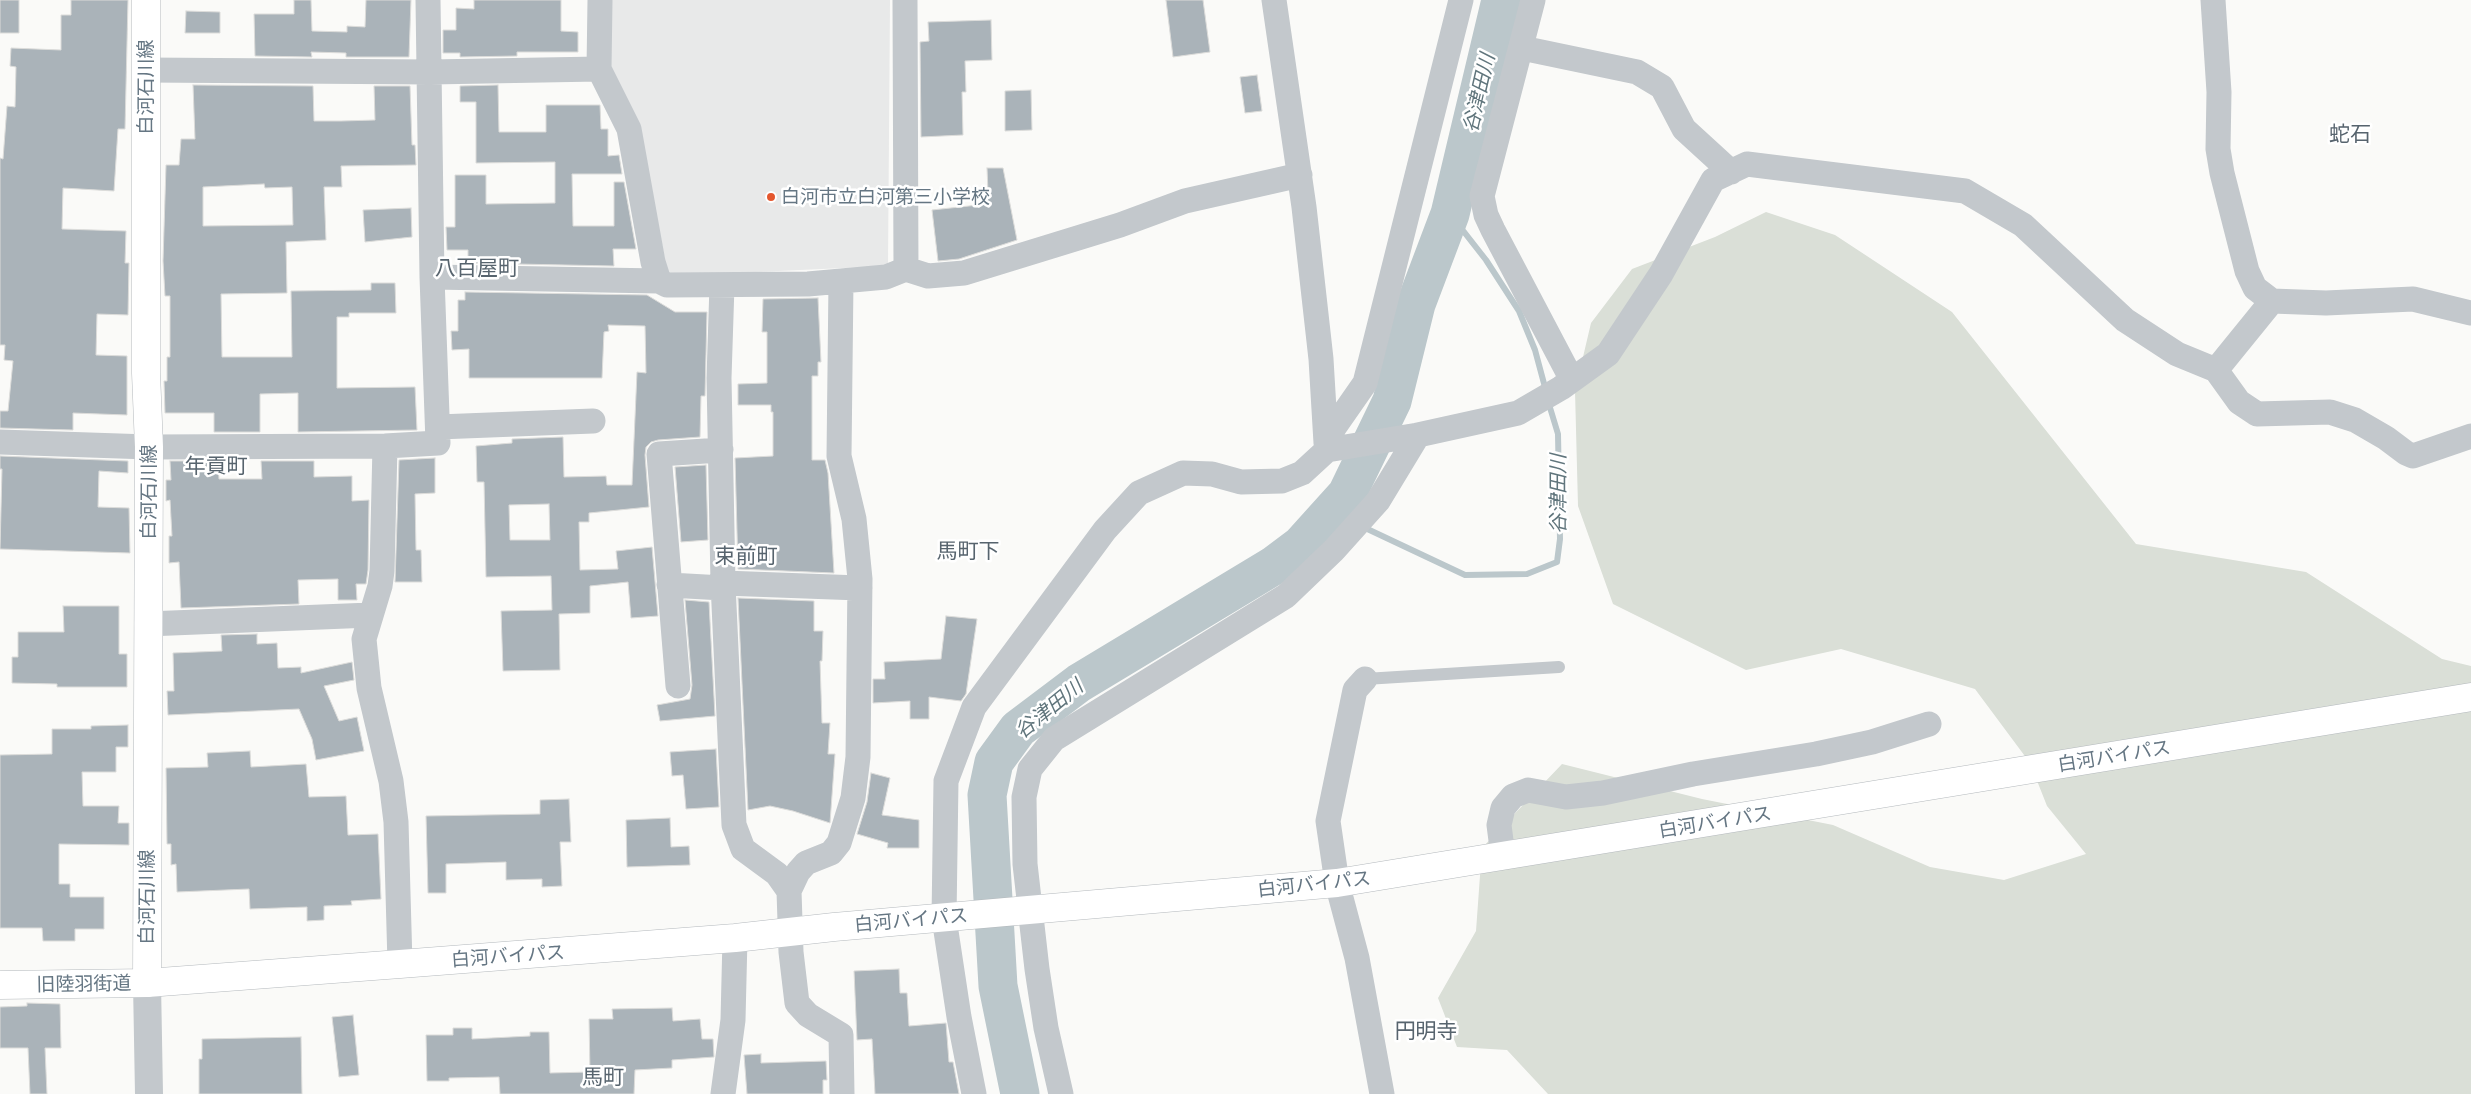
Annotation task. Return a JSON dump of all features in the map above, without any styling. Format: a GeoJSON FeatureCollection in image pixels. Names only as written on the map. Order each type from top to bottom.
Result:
{"type":"FeatureCollection","features":[{"type":"Feature","properties":{"kind":"main road","name":"白河石川線"},"geometry":{"type":"LineString","coordinates":[[146,0],[146,364],[150,447],[147,624],[147,983]]}},
{"type":"Feature","properties":{"kind":"main road","name":"白河バイパス"},"geometry":{"type":"LineString","coordinates":[[147,983],[735,938],[790,931],[1337,883],[2471,698]]}},
{"type":"Feature","properties":{"kind":"main road","name":"旧陸羽街道"},"geometry":{"type":"LineString","coordinates":[[0,985],[147,983]]}},
{"type":"Feature","properties":{"kind":"street"},"geometry":{"type":"LineString","coordinates":[[0,442],[150,447],[385,446],[438,443],[432,277],[428,0]]}},
{"type":"Feature","properties":{"kind":"street"},"geometry":{"type":"LineString","coordinates":[[600,0],[599,69],[630,129],[653,262],[659,281]]}},
{"type":"Feature","properties":{"kind":"street"},"geometry":{"type":"LineString","coordinates":[[904,0],[906,269]]}},
{"type":"Feature","properties":{"kind":"street"},"geometry":{"type":"LineString","coordinates":[[1274,0],[1300,175],[1321,359],[1326,445]]}},
{"type":"Feature","properties":{"kind":"street"},"geometry":{"type":"LineString","coordinates":[[1533,0],[1482,196],[1486,215],[1567,384]]}},
{"type":"Feature","properties":{"kind":"street"},"geometry":{"type":"LineString","coordinates":[[2212,0],[2219,92],[2218,149],[2246,271],[2255,288],[2272,301],[2326,303],[2413,299],[2471,313]]}},
{"type":"Feature","properties":{"kind":"street"},"geometry":{"type":"LineString","coordinates":[[974,1094],[959,1017],[950,917],[946,781],[974,707],[1105,530],[1139,492],[1183,472],[1212,474],[1241,482],[1282,481],[1302,473],[1326,445],[1365,383],[1459,1]]}},
{"type":"Feature","properties":{"kind":"street"},"geometry":{"type":"LineString","coordinates":[[1522,48],[1636,72],[1662,87],[1684,129],[1731,172]]}},
{"type":"Feature","properties":{"kind":"street"},"geometry":{"type":"LineString","coordinates":[[146,70],[430,72],[599,69]]}},
{"type":"Feature","properties":{"kind":"street"},"geometry":{"type":"LineString","coordinates":[[1326,445],[1418,435],[1518,413],[1567,384],[1608,354],[1661,274],[1713,180],[1747,164],[1965,191],[2023,225],[2125,320],[2176,354],[2216,370],[2239,402],[2257,414],[2330,412],[2355,420],[2386,438],[2406,454],[2413,456],[2471,436]]}},
{"type":"Feature","properties":{"kind":"street"},"geometry":{"type":"LineString","coordinates":[[432,277],[659,281],[667,285],[722,285],[841,281],[886,277],[906,269],[928,276],[964,273],[1120,225],[1185,201],[1300,175]]}},
{"type":"Feature","properties":{"kind":"street"},"geometry":{"type":"LineString","coordinates":[[841,281],[839,456],[854,519],[860,588],[858,757],[854,798],[839,843],[830,854],[806,863],[798,872],[789,891],[790,931],[797,1003],[808,1015],[841,1035],[842,1094]]}},
{"type":"Feature","properties":{"kind":"street"},"geometry":{"type":"LineString","coordinates":[[722,285],[719,378],[723,585],[734,825],[743,849],[777,874],[789,891]]}},
{"type":"Feature","properties":{"kind":"street"},"geometry":{"type":"LineString","coordinates":[[2216,370],[2272,301]]}},
{"type":"Feature","properties":{"kind":"street"},"geometry":{"type":"LineString","coordinates":[[438,427],[593,421]]}},
{"type":"Feature","properties":{"kind":"street"},"geometry":{"type":"LineString","coordinates":[[1061,1094],[1046,1028],[1026,911],[1024,797],[1030,769],[1054,739],[1286,596],[1334,550],[1378,501],[1418,435]]}},
{"type":"Feature","properties":{"kind":"street"},"geometry":{"type":"LineString","coordinates":[[385,446],[382,571],[364,639],[369,688],[391,781],[396,822],[400,964]]}},
{"type":"Feature","properties":{"kind":"street"},"geometry":{"type":"LineString","coordinates":[[678,686],[659,454],[721,450]]}},
{"type":"Feature","properties":{"kind":"street"},"geometry":{"type":"LineString","coordinates":[[669,585],[860,588]]}},
{"type":"Feature","properties":{"kind":"street"},"geometry":{"type":"LineString","coordinates":[[147,624],[371,615]]}},
{"type":"Feature","properties":{"kind":"street"},"geometry":{"type":"LineString","coordinates":[[1365,679],[1355,690],[1328,821],[1337,883],[1357,958],[1382,1094]]}},
{"type":"Feature","properties":{"kind":"street"},"geometry":{"type":"LineString","coordinates":[[1503,856],[1499,825],[1503,808],[1513,796],[1528,790],[1566,797],[1603,793],[1693,774],[1825,752],[1872,742],[1929,724]]}},
{"type":"Feature","properties":{"kind":"street"},"geometry":{"type":"LineString","coordinates":[[723,1094],[733,1020],[735,938]]}},
{"type":"Feature","properties":{"kind":"street","name":"旧陸羽街道"},"geometry":{"type":"LineString","coordinates":[[147,983],[149,1094]]}},
{"type":"Feature","properties":{"kind":"lane"},"geometry":{"type":"LineString","coordinates":[[1365,679],[1559,667]]}},
{"type":"Feature","properties":{"kind":"shaded area","name":"白河市立白河第三小学校"},"geometry":{"type":"Polygon","coordinates":[[[610,0],[890,0],[888,266],[668,276],[640,128],[610,67],[610,0]]]}},
{"type":"Feature","properties":{"kind":"shaded area"},"geometry":{"type":"Polygon","coordinates":[[[1766,212],[1835,235],[1952,312],[2136,544],[2306,572],[2442,659],[2471,666],[2471,1094],[1548,1094],[1507,1050],[1457,1047],[1438,998],[1476,931],[1482,848],[1562,764],[1702,799],[1833,825],[1930,867],[2004,880],[2086,854],[2047,806],[2030,763],[1975,689],[1841,649],[1746,670],[1613,604],[1578,506],[1575,391],[1591,323],[1632,269],[1715,237],[1766,212]]]}},
{"type":"Feature","properties":{"kind":"building"},"geometry":{"type":"Polygon","coordinates":[[[0,0],[19,0],[19,33],[0,33],[0,0]]]}},
{"type":"Feature","properties":{"kind":"building"},"geometry":{"type":"Polygon","coordinates":[[[71,0],[128,0],[125,129],[118,129],[114,191],[63,188],[62,229],[126,231],[125,263],[129,263],[128,315],[97,314],[96,355],[127,356],[127,415],[73,413],[73,430],[0,428],[0,411],[8,411],[13,361],[4,360],[5,345],[0,345],[0,158],[3,159],[7,106],[15,107],[16,67],[10,66],[11,48],[61,50],[61,15],[71,15],[71,0]]]}},
{"type":"Feature","properties":{"kind":"building"},"geometry":{"type":"Polygon","coordinates":[[[294,0],[311,0],[312,31],[347,32],[347,26],[365,27],[366,0],[411,0],[409,57],[346,57],[346,53],[311,52],[312,57],[255,56],[254,14],[294,14],[294,0]]]}},
{"type":"Feature","properties":{"kind":"building"},"geometry":{"type":"Polygon","coordinates":[[[474,0],[561,0],[561,31],[578,32],[578,52],[517,52],[517,56],[460,57],[460,53],[443,53],[443,30],[456,30],[456,8],[474,9],[474,0]]]}},
{"type":"Feature","properties":{"kind":"building"},"geometry":{"type":"Polygon","coordinates":[[[1166,0],[1203,0],[1210,52],[1173,57],[1166,0]]]}},
{"type":"Feature","properties":{"kind":"building"},"geometry":{"type":"Polygon","coordinates":[[[186,11],[220,12],[220,33],[185,33],[186,11]]]}},
{"type":"Feature","properties":{"kind":"building"},"geometry":{"type":"Polygon","coordinates":[[[991,20],[992,60],[965,61],[966,92],[962,92],[963,135],[921,137],[920,42],[929,41],[928,22],[991,20]]]}},
{"type":"Feature","properties":{"kind":"building"},"geometry":{"type":"Polygon","coordinates":[[[1257,75],[1262,111],[1245,113],[1240,77],[1257,75]]]}},
{"type":"Feature","properties":{"kind":"building"},"geometry":{"type":"Polygon","coordinates":[[[193,85],[313,86],[314,121],[375,120],[374,86],[410,86],[412,145],[415,145],[416,165],[341,166],[342,187],[324,187],[326,240],[286,242],[287,293],[221,294],[222,357],[292,357],[291,291],[371,290],[371,283],[395,283],[396,313],[349,313],[349,317],[337,317],[337,388],[415,387],[417,430],[298,432],[298,393],[260,394],[260,432],[214,432],[214,413],[165,413],[164,381],[167,381],[167,357],[170,357],[170,296],[165,296],[163,261],[166,165],[179,165],[181,139],[195,139],[193,85]],[[264,184],[203,187],[203,226],[293,225],[292,187],[265,188],[264,184]]]}},
{"type":"Feature","properties":{"kind":"building"},"geometry":{"type":"Polygon","coordinates":[[[498,85],[499,132],[546,132],[546,105],[600,105],[601,129],[608,129],[608,156],[619,155],[622,174],[572,174],[573,226],[614,226],[614,182],[624,182],[636,249],[613,249],[614,266],[468,263],[468,250],[447,250],[446,227],[455,227],[455,175],[486,175],[486,204],[555,203],[555,162],[476,163],[476,102],[460,102],[460,86],[498,85]]]}},
{"type":"Feature","properties":{"kind":"building"},"geometry":{"type":"Polygon","coordinates":[[[1031,90],[1032,130],[1005,131],[1005,91],[1031,90]]]}},
{"type":"Feature","properties":{"kind":"building"},"geometry":{"type":"Polygon","coordinates":[[[987,168],[1003,168],[1017,240],[959,259],[938,261],[932,210],[978,205],[975,194],[988,192],[987,168]]]}},
{"type":"Feature","properties":{"kind":"building"},"geometry":{"type":"Polygon","coordinates":[[[411,208],[412,237],[365,242],[363,210],[411,208]]]}},
{"type":"Feature","properties":{"kind":"building"},"geometry":{"type":"Polygon","coordinates":[[[465,292],[647,295],[675,312],[707,312],[705,396],[701,396],[700,437],[658,440],[651,442],[646,447],[649,507],[589,513],[589,522],[579,522],[580,570],[618,569],[616,551],[652,547],[658,616],[631,618],[628,582],[590,586],[590,613],[559,614],[560,670],[503,671],[501,611],[552,610],[551,576],[486,577],[484,482],[477,482],[476,446],[512,443],[512,439],[563,437],[564,477],[606,476],[607,485],[632,485],[637,372],[646,373],[645,326],[608,325],[609,331],[604,332],[602,378],[469,378],[469,349],[452,350],[451,331],[458,331],[458,300],[465,300],[465,292]],[[549,504],[509,505],[510,540],[550,540],[549,504]]]}},
{"type":"Feature","properties":{"kind":"building"},"geometry":{"type":"Polygon","coordinates":[[[818,298],[821,362],[818,362],[818,376],[812,376],[812,460],[825,460],[828,473],[834,573],[738,569],[735,458],[773,456],[773,412],[771,412],[771,405],[738,405],[738,384],[767,383],[767,332],[762,332],[763,299],[818,298]]]}},
{"type":"Feature","properties":{"kind":"building"},"geometry":{"type":"Polygon","coordinates":[[[0,456],[128,461],[128,473],[99,471],[98,507],[129,508],[130,553],[0,549],[2,469],[0,469],[0,456]]]}},
{"type":"Feature","properties":{"kind":"building"},"geometry":{"type":"Polygon","coordinates":[[[435,458],[435,493],[415,494],[416,550],[421,550],[422,582],[395,582],[399,460],[435,458]]]}},
{"type":"Feature","properties":{"kind":"building"},"geometry":{"type":"Polygon","coordinates":[[[170,461],[218,461],[219,479],[262,479],[261,461],[314,461],[314,477],[352,476],[352,501],[369,500],[368,570],[366,584],[356,584],[357,600],[338,600],[338,579],[298,580],[299,604],[181,608],[179,562],[169,563],[169,536],[172,536],[170,500],[166,501],[166,480],[171,480],[170,461]]]}},
{"type":"Feature","properties":{"kind":"building"},"geometry":{"type":"Polygon","coordinates":[[[706,465],[708,540],[681,542],[675,467],[706,465]]]}},
{"type":"Feature","properties":{"kind":"building"},"geometry":{"type":"Polygon","coordinates":[[[738,598],[814,601],[814,631],[823,631],[822,661],[820,661],[822,723],[830,723],[828,754],[835,754],[830,823],[770,806],[748,810],[738,598]]]}},
{"type":"Feature","properties":{"kind":"building"},"geometry":{"type":"Polygon","coordinates":[[[685,600],[709,602],[715,716],[660,721],[657,705],[690,699],[692,685],[685,600]]]}},
{"type":"Feature","properties":{"kind":"building"},"geometry":{"type":"Polygon","coordinates":[[[63,606],[119,606],[119,654],[127,654],[127,687],[57,687],[57,684],[12,683],[12,657],[18,657],[18,632],[64,632],[63,606]]]}},
{"type":"Feature","properties":{"kind":"building"},"geometry":{"type":"Polygon","coordinates":[[[946,616],[977,619],[966,694],[961,701],[929,697],[929,719],[910,719],[910,701],[873,703],[873,679],[885,679],[884,662],[941,659],[946,616]]]}},
{"type":"Feature","properties":{"kind":"building"},"geometry":{"type":"Polygon","coordinates":[[[257,634],[257,644],[277,643],[278,668],[301,667],[301,673],[352,662],[354,680],[324,686],[339,721],[357,717],[364,751],[316,760],[312,739],[299,709],[168,715],[167,691],[174,691],[173,653],[222,651],[221,635],[257,634]]]}},
{"type":"Feature","properties":{"kind":"building"},"geometry":{"type":"Polygon","coordinates":[[[128,725],[128,747],[116,747],[116,772],[82,772],[83,806],[119,806],[118,823],[129,823],[129,845],[59,844],[59,884],[70,884],[70,897],[104,897],[104,929],[75,929],[75,941],[43,941],[42,928],[0,928],[0,755],[52,754],[52,729],[91,729],[91,726],[128,725]]]}},
{"type":"Feature","properties":{"kind":"building"},"geometry":{"type":"Polygon","coordinates":[[[716,749],[719,807],[686,809],[683,775],[672,776],[670,752],[716,749]]]}},
{"type":"Feature","properties":{"kind":"building"},"geometry":{"type":"Polygon","coordinates":[[[250,751],[251,767],[306,764],[309,797],[346,796],[348,835],[378,834],[381,899],[351,901],[352,905],[324,906],[324,920],[307,921],[307,907],[250,909],[249,889],[177,892],[176,864],[171,865],[171,844],[167,844],[166,768],[208,767],[207,753],[250,751]]]}},
{"type":"Feature","properties":{"kind":"building"},"geometry":{"type":"Polygon","coordinates":[[[871,773],[890,778],[882,815],[919,820],[919,848],[887,848],[888,843],[857,834],[867,802],[871,773]]]}},
{"type":"Feature","properties":{"kind":"building"},"geometry":{"type":"Polygon","coordinates":[[[569,799],[571,842],[560,842],[562,886],[542,887],[542,879],[506,880],[506,862],[446,864],[446,893],[428,893],[426,816],[540,814],[540,800],[569,799]]]}},
{"type":"Feature","properties":{"kind":"building"},"geometry":{"type":"Polygon","coordinates":[[[670,818],[671,847],[689,846],[690,865],[627,867],[626,820],[670,818]]]}},
{"type":"Feature","properties":{"kind":"building"},"geometry":{"type":"Polygon","coordinates":[[[899,969],[900,993],[907,993],[909,1026],[946,1023],[949,1062],[953,1062],[959,1094],[875,1094],[872,1039],[857,1040],[854,971],[899,969]]]}},
{"type":"Feature","properties":{"kind":"building"},"geometry":{"type":"Polygon","coordinates":[[[27,1003],[60,1004],[61,1048],[45,1048],[47,1094],[30,1094],[28,1048],[0,1048],[0,1007],[27,1006],[27,1003]]]}},
{"type":"Feature","properties":{"kind":"building"},"geometry":{"type":"Polygon","coordinates":[[[672,1008],[673,1021],[700,1019],[702,1039],[713,1039],[714,1057],[672,1060],[672,1068],[635,1070],[634,1094],[500,1094],[499,1077],[449,1078],[449,1081],[427,1081],[426,1035],[453,1035],[453,1028],[472,1028],[472,1039],[530,1036],[530,1032],[549,1032],[550,1073],[590,1072],[589,1019],[613,1019],[612,1009],[672,1008]]]}},
{"type":"Feature","properties":{"kind":"building"},"geometry":{"type":"Polygon","coordinates":[[[353,1015],[359,1075],[339,1077],[332,1017],[353,1015]]]}},
{"type":"Feature","properties":{"kind":"building"},"geometry":{"type":"Polygon","coordinates":[[[301,1037],[302,1094],[199,1094],[199,1059],[202,1059],[202,1039],[301,1037]]]}},
{"type":"Feature","properties":{"kind":"building"},"geometry":{"type":"Polygon","coordinates":[[[761,1054],[761,1063],[826,1061],[827,1080],[823,1080],[823,1094],[747,1094],[744,1055],[761,1054]]]}},
{"type":"Feature","properties":{"kind":"waterway","name":"谷津田川"},"geometry":{"type":"LineString","coordinates":[[1020,1094],[998,986],[987,795],[994,762],[1018,729],[1079,683],[1273,566],[1301,545],[1347,494],[1392,401],[1416,304],[1450,214],[1501,0]]}},
{"type":"Feature","properties":{"kind":"waterway","name":"谷津田川"},"geometry":{"type":"LineString","coordinates":[[1450,214],[1486,260],[1519,311],[1535,350],[1546,391]]}},
{"type":"Feature","properties":{"kind":"waterway","name":"谷津田川"},"geometry":{"type":"LineString","coordinates":[[1361,526],[1465,575],[1527,574],[1557,562],[1560,539],[1558,434],[1548,401]]}},
{"type":"Feature","properties":{"kind":"waterway","name":"谷津田川"},"geometry":{"type":"LineString","coordinates":[[1336,507],[1353,520]]}},
{"type":"Feature","properties":{"kind":"place","name":"白河市立白河第三小学校"},"geometry":{"type":"Point","coordinates":[771,197]}},
{"type":"Feature","properties":{"kind":"district","name":"蛇石"},"geometry":{"type":"Point","coordinates":[2350,134]}},
{"type":"Feature","properties":{"kind":"district","name":"八百屋町"},"geometry":{"type":"Point","coordinates":[477,268]}},
{"type":"Feature","properties":{"kind":"district","name":"年貢町"},"geometry":{"type":"Point","coordinates":[216,466]}},
{"type":"Feature","properties":{"kind":"district","name":"馬町下"},"geometry":{"type":"Point","coordinates":[968,551]}},
{"type":"Feature","properties":{"kind":"district","name":"束前町"},"geometry":{"type":"Point","coordinates":[746,556]}},
{"type":"Feature","properties":{"kind":"district","name":"円明寺"},"geometry":{"type":"Point","coordinates":[1426,1031]}},
{"type":"Feature","properties":{"kind":"district","name":"馬町"},"geometry":{"type":"Point","coordinates":[603,1077]}}]}
